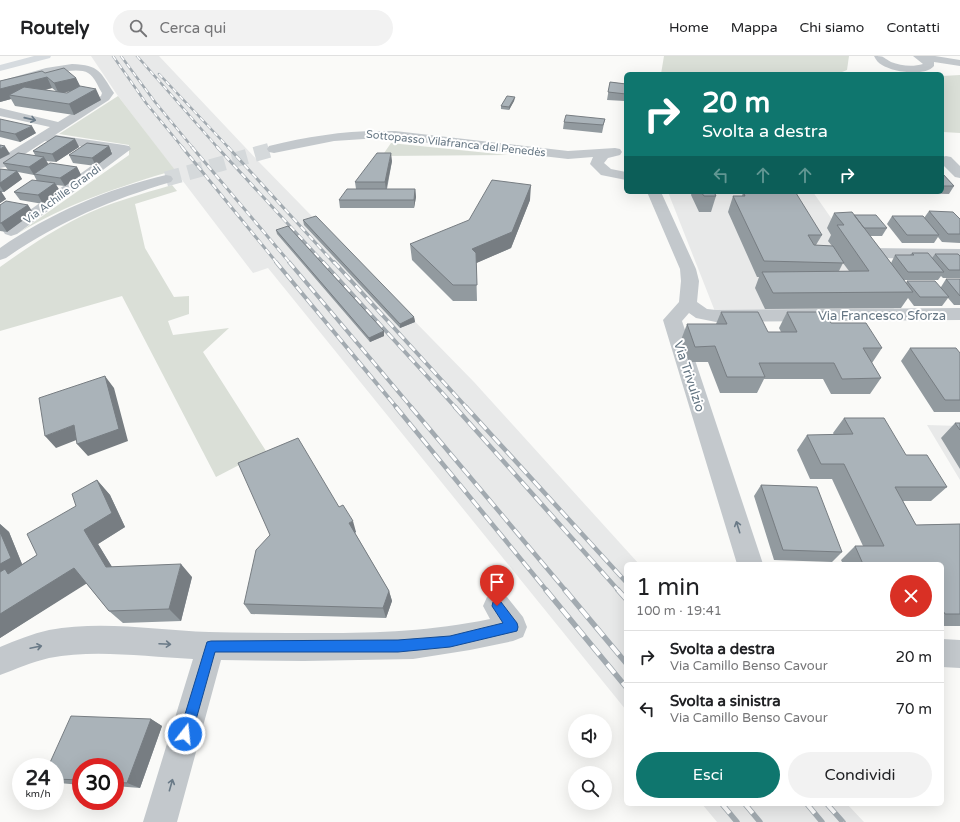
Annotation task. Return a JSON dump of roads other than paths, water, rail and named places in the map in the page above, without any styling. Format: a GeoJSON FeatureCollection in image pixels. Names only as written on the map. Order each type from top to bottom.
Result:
{"type":"FeatureCollection","features":[{"type":"Feature","properties":{"kind":"main road"},"geometry":{"type":"LineString","coordinates":[[0,62],[23,56]]}},
{"type":"Feature","properties":{"kind":"main road"},"geometry":{"type":"LineString","coordinates":[[0,68],[46,56]]}},
{"type":"Feature","properties":{"kind":"street"},"geometry":{"type":"LineString","coordinates":[[920,57],[960,64]]}},
{"type":"Feature","properties":{"kind":"street"},"geometry":{"type":"LineString","coordinates":[[897,72],[928,67],[930,64],[927,60],[920,57]]}},
{"type":"Feature","properties":{"kind":"street"},"geometry":{"type":"LineString","coordinates":[[880,58],[896,67],[918,69],[960,69]]}},
{"type":"Feature","properties":{"kind":"street"},"geometry":{"type":"LineString","coordinates":[[876,72],[884,66],[880,58]]}},
{"type":"Feature","properties":{"kind":"street"},"geometry":{"type":"LineString","coordinates":[[0,84],[60,69],[80,68],[92,71],[108,92],[105,98],[0,164]]}},
{"type":"Feature","properties":{"kind":"street"},"geometry":{"type":"LineString","coordinates":[[0,112],[60,126]]}},
{"type":"Feature","properties":{"kind":"street","name":"Sottopasso Vilafranca del Penedès"},"geometry":{"type":"LineString","coordinates":[[274,149],[326,137],[376,134],[568,155],[624,151]]}},
{"type":"Feature","properties":{"kind":"street","name":"Via Achille Grandi"},"geometry":{"type":"LineString","coordinates":[[1,238],[124,149],[41,138]]}},
{"type":"Feature","properties":{"kind":"street"},"geometry":{"type":"LineString","coordinates":[[600,169],[597,164],[598,159],[602,155],[611,152]]}},
{"type":"Feature","properties":{"kind":"street","name":"Sottopasso Vilafranca del Penedès"},"geometry":{"type":"LineString","coordinates":[[568,155],[606,172],[624,177]]}},
{"type":"Feature","properties":{"kind":"street"},"geometry":{"type":"LineString","coordinates":[[946,160],[960,174]]}},
{"type":"Feature","properties":{"kind":"street"},"geometry":{"type":"LineString","coordinates":[[0,255],[26,237],[70,213],[115,194],[166,179]]}},
{"type":"Feature","properties":{"kind":"street"},"geometry":{"type":"LineString","coordinates":[[654,194],[661,205],[688,269],[690,281],[688,304]]}},
{"type":"Feature","properties":{"kind":"street"},"geometry":{"type":"LineString","coordinates":[[867,253],[960,254]]}},
{"type":"Feature","properties":{"kind":"street","name":"Via Francesco Sforza"},"geometry":{"type":"LineString","coordinates":[[688,304],[702,314],[716,316],[960,314]]}},
{"type":"Feature","properties":{"kind":"street","name":"Via Trivulzio"},"geometry":{"type":"LineString","coordinates":[[688,304],[672,320],[749,562]]}},
{"type":"Feature","properties":{"kind":"street"},"geometry":{"type":"LineString","coordinates":[[0,661],[34,647],[84,640],[211,646],[398,646],[450,642],[513,627],[497,606]]}},
{"type":"Feature","properties":{"kind":"street"},"geometry":{"type":"LineString","coordinates":[[160,822],[211,646]]}},
{"type":"Feature","properties":{"kind":"street"},"geometry":{"type":"LineString","coordinates":[[944,653],[960,654]]}},
{"type":"Feature","properties":{"kind":"tunnel"},"geometry":{"type":"LineString","coordinates":[[166,179],[274,149]]}},
{"type":"Feature","properties":{"kind":"railway"},"geometry":{"type":"LineString","coordinates":[[113,56],[146,103],[183,148]]}},
{"type":"Feature","properties":{"kind":"railway"},"geometry":{"type":"LineString","coordinates":[[121,56],[155,102],[193,148]]}},
{"type":"Feature","properties":{"kind":"railway"},"geometry":{"type":"LineString","coordinates":[[137,56],[218,148]]}},
{"type":"Feature","properties":{"kind":"railway"},"geometry":{"type":"LineString","coordinates":[[159,74],[229,148]]}},
{"type":"Feature","properties":{"kind":"railway"},"geometry":{"type":"LineString","coordinates":[[182,147],[277,263]]}},
{"type":"Feature","properties":{"kind":"railway"},"geometry":{"type":"LineString","coordinates":[[192,147],[290,263]]}},
{"type":"Feature","properties":{"kind":"railway"},"geometry":{"type":"LineString","coordinates":[[217,147],[324,263]]}},
{"type":"Feature","properties":{"kind":"railway"},"geometry":{"type":"LineString","coordinates":[[228,147],[334,263]]}},
{"type":"Feature","properties":{"kind":"railway"},"geometry":{"type":"LineString","coordinates":[[276,262],[397,408]]}},
{"type":"Feature","properties":{"kind":"railway"},"geometry":{"type":"LineString","coordinates":[[289,262],[412,408]]}},
{"type":"Feature","properties":{"kind":"railway"},"geometry":{"type":"LineString","coordinates":[[323,262],[456,408]]}},
{"type":"Feature","properties":{"kind":"railway"},"geometry":{"type":"LineString","coordinates":[[334,262],[467,408]]}},
{"type":"Feature","properties":{"kind":"railway"},"geometry":{"type":"LineString","coordinates":[[396,407],[547,591]]}},
{"type":"Feature","properties":{"kind":"railway"},"geometry":{"type":"LineString","coordinates":[[411,407],[566,591]]}},
{"type":"Feature","properties":{"kind":"railway"},"geometry":{"type":"LineString","coordinates":[[455,407],[619,591]]}},
{"type":"Feature","properties":{"kind":"railway"},"geometry":{"type":"LineString","coordinates":[[466,407],[624,580]]}},
{"type":"Feature","properties":{"kind":"railway"},"geometry":{"type":"LineString","coordinates":[[546,590],[624,685]]}},
{"type":"Feature","properties":{"kind":"railway"},"geometry":{"type":"LineString","coordinates":[[565,590],[624,661]]}},
{"type":"Feature","properties":{"kind":"railway"},"geometry":{"type":"LineString","coordinates":[[618,590],[624,597]]}},
{"type":"Feature","properties":{"kind":"railway"},"geometry":{"type":"LineString","coordinates":[[724,806],[737,822]]}},
{"type":"Feature","properties":{"kind":"railway"},"geometry":{"type":"LineString","coordinates":[[747,806],[760,822]]}},
{"type":"Feature","properties":{"kind":"railway"},"geometry":{"type":"LineString","coordinates":[[809,806],[822,822]]}},
{"type":"Feature","properties":{"kind":"railway"},"geometry":{"type":"LineString","coordinates":[[829,806],[843,822]]}}]}
